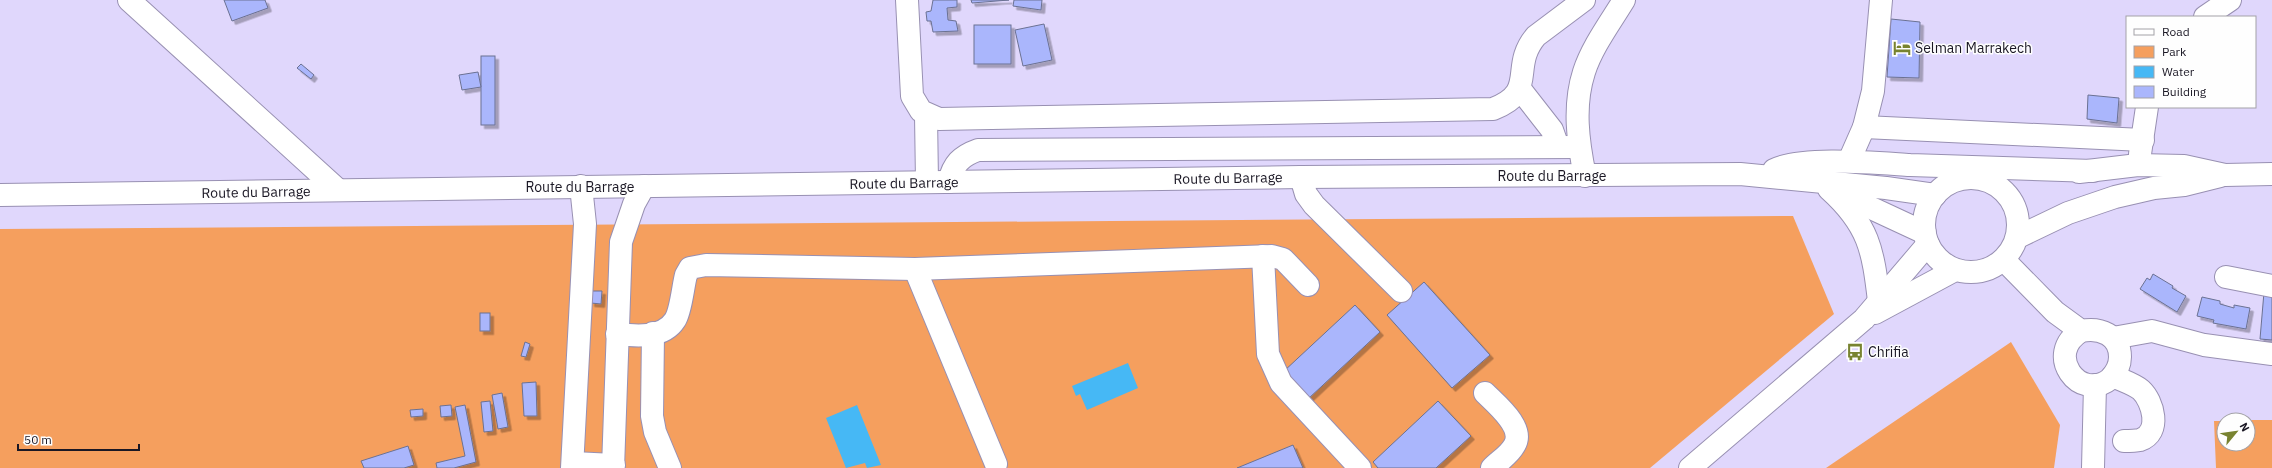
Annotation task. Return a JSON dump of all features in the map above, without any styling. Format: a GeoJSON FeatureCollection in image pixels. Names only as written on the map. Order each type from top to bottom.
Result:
{"type":"FeatureCollection","features":[{"type":"Feature","properties":{"kind":"main road"},"geometry":{"type":"LineString","coordinates":[[129,0],[338,190]]}},
{"type":"Feature","properties":{"kind":"main road"},"geometry":{"type":"LineString","coordinates":[[907,0],[912,96],[917,107],[926,115],[939,119],[1485,110],[1501,106],[1515,96],[1520,89],[1524,57],[1531,42],[1536,36],[1584,0]]}},
{"type":"Feature","properties":{"kind":"main road"},"geometry":{"type":"LineString","coordinates":[[1568,147],[1578,94],[1584,72],[1596,47],[1624,0]]}},
{"type":"Feature","properties":{"kind":"main road"},"geometry":{"type":"LineString","coordinates":[[1849,161],[1864,127],[1873,91],[1881,0]]}},
{"type":"Feature","properties":{"kind":"main road"},"geometry":{"type":"LineString","coordinates":[[2206,16],[2230,0]]}},
{"type":"Feature","properties":{"kind":"main road"},"geometry":{"type":"LineString","coordinates":[[1520,89],[1552,130],[1568,147],[1585,176]]}},
{"type":"Feature","properties":{"kind":"main road"},"geometry":{"type":"LineString","coordinates":[[2138,165],[2147,108]]}},
{"type":"Feature","properties":{"kind":"main road"},"geometry":{"type":"LineString","coordinates":[[926,115],[928,182]]}},
{"type":"Feature","properties":{"kind":"main road"},"geometry":{"type":"LineString","coordinates":[[1864,127],[2143,140]]}},
{"type":"Feature","properties":{"kind":"main road"},"geometry":{"type":"LineString","coordinates":[[949,182],[951,172],[957,162],[966,155],[978,150],[1568,147]]}},
{"type":"Feature","properties":{"kind":"main road"},"geometry":{"type":"LineString","coordinates":[[1764,175],[1781,166],[1849,161],[2093,171]]}},
{"type":"Feature","properties":{"kind":"main road"},"geometry":{"type":"LineString","coordinates":[[1997,185],[2060,174],[2138,165],[2184,166],[2225,175]]}},
{"type":"Feature","properties":{"kind":"main road"},"geometry":{"type":"LineString","coordinates":[[2018,237],[2068,214],[2115,197],[2154,188],[2184,185],[2225,175],[2272,174]]}},
{"type":"Feature","properties":{"kind":"main road","name":"Route du Barrage"},"geometry":{"type":"LineString","coordinates":[[0,195],[1301,177],[1764,175],[1808,181],[1886,188],[1935,195]]}},
{"type":"Feature","properties":{"kind":"main road"},"geometry":{"type":"LineString","coordinates":[[1301,177],[1306,194],[1314,205],[1401,291]]}},
{"type":"Feature","properties":{"kind":"main road"},"geometry":{"type":"LineString","coordinates":[[1970,178],[1984,179],[1997,185],[2008,195],[2016,208],[2019,223],[2018,237],[2013,249],[2004,260],[1994,268],[1981,272],[1968,273],[1955,270],[1935,255],[1926,239],[1924,219],[1928,206],[1935,195],[1944,186],[1956,180],[1970,178]]}},
{"type":"Feature","properties":{"kind":"main road","name":"Route du Barrage"},"geometry":{"type":"LineString","coordinates":[[1808,181],[1829,188],[1926,239]]}},
{"type":"Feature","properties":{"kind":"main road"},"geometry":{"type":"LineString","coordinates":[[581,186],[585,224],[573,466],[614,466],[621,242],[634,204],[644,186]]}},
{"type":"Feature","properties":{"kind":"main road"},"geometry":{"type":"LineString","coordinates":[[1829,188],[1855,215],[1868,237],[1875,260],[1879,301]]}},
{"type":"Feature","properties":{"kind":"main road"},"geometry":{"type":"LineString","coordinates":[[1690,468],[1864,319],[1926,239]]}},
{"type":"Feature","properties":{"kind":"main road"},"geometry":{"type":"LineString","coordinates":[[617,334],[646,336],[662,331],[675,320],[686,274],[690,268],[696,266],[915,268],[1263,256],[1283,259],[1308,285]]}},
{"type":"Feature","properties":{"kind":"main road"},"geometry":{"type":"LineString","coordinates":[[1263,256],[1268,354],[1281,383],[1360,468]]}},
{"type":"Feature","properties":{"kind":"main road"},"geometry":{"type":"LineString","coordinates":[[2004,260],[2055,312],[2075,336]]}},
{"type":"Feature","properties":{"kind":"main road"},"geometry":{"type":"LineString","coordinates":[[915,268],[996,464]]}},
{"type":"Feature","properties":{"kind":"main road"},"geometry":{"type":"LineString","coordinates":[[1864,319],[1955,270]]}},
{"type":"Feature","properties":{"kind":"main road"},"geometry":{"type":"LineString","coordinates":[[2226,277],[2272,286]]}},
{"type":"Feature","properties":{"kind":"main road"},"geometry":{"type":"LineString","coordinates":[[2093,468],[2104,380],[2120,362],[2118,345],[2113,338],[2098,330],[2075,336],[2064,359],[2071,375],[2082,383],[2104,380],[2140,389],[2148,400],[2153,412],[2153,424],[2148,435],[2140,440],[2124,441]]}},
{"type":"Feature","properties":{"kind":"main road"},"geometry":{"type":"LineString","coordinates":[[2113,338],[2152,331],[2204,345],[2272,354]]}},
{"type":"Feature","properties":{"kind":"main road"},"geometry":{"type":"LineString","coordinates":[[653,333],[652,416],[655,432],[670,468]]}},
{"type":"Feature","properties":{"kind":"main road"},"geometry":{"type":"LineString","coordinates":[[1486,393],[1512,422],[1517,432],[1517,438],[1513,448],[1492,468]]}},
{"type":"Feature","properties":{"kind":"green space"},"geometry":{"type":"Polygon","coordinates":[[[1793,216],[1834,314],[1650,468],[0,468],[0,229],[1793,216]]]}},
{"type":"Feature","properties":{"kind":"green space"},"geometry":{"type":"Polygon","coordinates":[[[2011,342],[2060,425],[2054,468],[1826,468],[2011,342]]]}},
{"type":"Feature","properties":{"kind":"green space"},"geometry":{"type":"Polygon","coordinates":[[[2256,420],[2272,420],[2272,468],[2216,468],[2214,421],[2216,421],[2216,452],[2256,452],[2256,420]]]}},
{"type":"Feature","properties":{"kind":"water"},"geometry":{"type":"Polygon","coordinates":[[[1128,363],[1138,388],[1087,410],[1080,394],[1076,396],[1072,386],[1128,363]]]}},
{"type":"Feature","properties":{"kind":"water"},"geometry":{"type":"Polygon","coordinates":[[[857,405],[881,465],[867,468],[865,463],[846,468],[826,418],[857,405]]]}},
{"type":"Feature","properties":{"kind":"building"},"geometry":{"type":"Polygon","coordinates":[[[224,0],[265,0],[268,8],[232,21],[224,0]]]}},
{"type":"Feature","properties":{"kind":"building"},"geometry":{"type":"Polygon","coordinates":[[[933,0],[957,0],[957,7],[947,8],[948,20],[956,21],[958,31],[933,32],[931,21],[927,21],[926,12],[931,11],[933,0]]]}},
{"type":"Feature","properties":{"kind":"building"},"geometry":{"type":"Polygon","coordinates":[[[971,0],[1009,0],[972,3],[971,0]]]}},
{"type":"Feature","properties":{"kind":"building"},"geometry":{"type":"Polygon","coordinates":[[[1014,0],[1042,0],[1041,10],[1013,6],[1014,0]]]}},
{"type":"Feature","properties":{"kind":"building"},"geometry":{"type":"Polygon","coordinates":[[[1891,19],[1920,22],[1919,78],[1887,77],[1891,19]]]}},
{"type":"Feature","properties":{"kind":"building"},"geometry":{"type":"Polygon","coordinates":[[[1044,24],[1052,60],[1023,66],[1015,30],[1044,24]]]}},
{"type":"Feature","properties":{"kind":"building"},"geometry":{"type":"Polygon","coordinates":[[[974,25],[1011,25],[1011,64],[974,64],[974,25]]]}},
{"type":"Feature","properties":{"kind":"building"},"geometry":{"type":"Polygon","coordinates":[[[481,56],[495,56],[495,125],[481,125],[481,56]]]}},
{"type":"Feature","properties":{"kind":"building"},"geometry":{"type":"Polygon","coordinates":[[[301,64],[314,75],[311,79],[297,68],[301,64]]]}},
{"type":"Feature","properties":{"kind":"building"},"geometry":{"type":"Polygon","coordinates":[[[478,72],[481,87],[462,90],[459,75],[478,72]]]}},
{"type":"Feature","properties":{"kind":"building"},"geometry":{"type":"Polygon","coordinates":[[[2088,95],[2119,98],[2117,123],[2087,119],[2088,95]]]}},
{"type":"Feature","properties":{"kind":"building"},"geometry":{"type":"Polygon","coordinates":[[[2153,274],[2186,296],[2177,312],[2140,289],[2147,278],[2150,280],[2153,274]]]}},
{"type":"Feature","properties":{"kind":"building"},"geometry":{"type":"Polygon","coordinates":[[[1424,282],[1490,355],[1452,388],[1387,315],[1424,282]]]}},
{"type":"Feature","properties":{"kind":"building"},"geometry":{"type":"Polygon","coordinates":[[[592,291],[602,291],[601,304],[591,303],[592,291]]]}},
{"type":"Feature","properties":{"kind":"building"},"geometry":{"type":"Polygon","coordinates":[[[2264,292],[2272,293],[2272,340],[2260,339],[2264,292]]]}},
{"type":"Feature","properties":{"kind":"building"},"geometry":{"type":"Polygon","coordinates":[[[2202,297],[2220,301],[2220,304],[2234,308],[2234,305],[2250,308],[2246,329],[2213,323],[2214,320],[2197,316],[2202,297]]]}},
{"type":"Feature","properties":{"kind":"building"},"geometry":{"type":"Polygon","coordinates":[[[1355,305],[1380,332],[1308,399],[1283,372],[1355,305]]]}},
{"type":"Feature","properties":{"kind":"building"},"geometry":{"type":"Polygon","coordinates":[[[480,313],[490,313],[490,331],[480,331],[480,313]]]}},
{"type":"Feature","properties":{"kind":"building"},"geometry":{"type":"Polygon","coordinates":[[[525,342],[530,344],[526,357],[521,356],[525,342]]]}},
{"type":"Feature","properties":{"kind":"building"},"geometry":{"type":"Polygon","coordinates":[[[536,382],[537,416],[524,416],[522,383],[536,382]]]}},
{"type":"Feature","properties":{"kind":"building"},"geometry":{"type":"Polygon","coordinates":[[[502,393],[508,427],[498,429],[492,395],[502,393]]]}},
{"type":"Feature","properties":{"kind":"building"},"geometry":{"type":"Polygon","coordinates":[[[490,401],[493,431],[484,432],[481,402],[490,401]]]}},
{"type":"Feature","properties":{"kind":"building"},"geometry":{"type":"Polygon","coordinates":[[[1438,401],[1471,436],[1436,468],[1378,468],[1373,462],[1438,401]]]}},
{"type":"Feature","properties":{"kind":"building"},"geometry":{"type":"Polygon","coordinates":[[[451,405],[452,416],[441,417],[440,406],[451,405]]]}},
{"type":"Feature","properties":{"kind":"building"},"geometry":{"type":"Polygon","coordinates":[[[465,405],[476,462],[454,468],[437,468],[436,463],[465,456],[455,407],[465,405]]]}},
{"type":"Feature","properties":{"kind":"building"},"geometry":{"type":"Polygon","coordinates":[[[423,409],[423,416],[411,417],[410,410],[423,409]]]}},
{"type":"Feature","properties":{"kind":"building"},"geometry":{"type":"Polygon","coordinates":[[[1293,445],[1303,468],[1237,468],[1293,445]]]}},
{"type":"Feature","properties":{"kind":"building"},"geometry":{"type":"Polygon","coordinates":[[[408,446],[414,465],[404,468],[364,468],[361,461],[408,446]]]}},
{"type":"Feature","properties":{"kind":"place","name":"Selman Marrakech"},"geometry":{"type":"Point","coordinates":[1902,48]}},
{"type":"Feature","properties":{"kind":"place","name":"Chrifia"},"geometry":{"type":"Point","coordinates":[1855,352]}}]}
